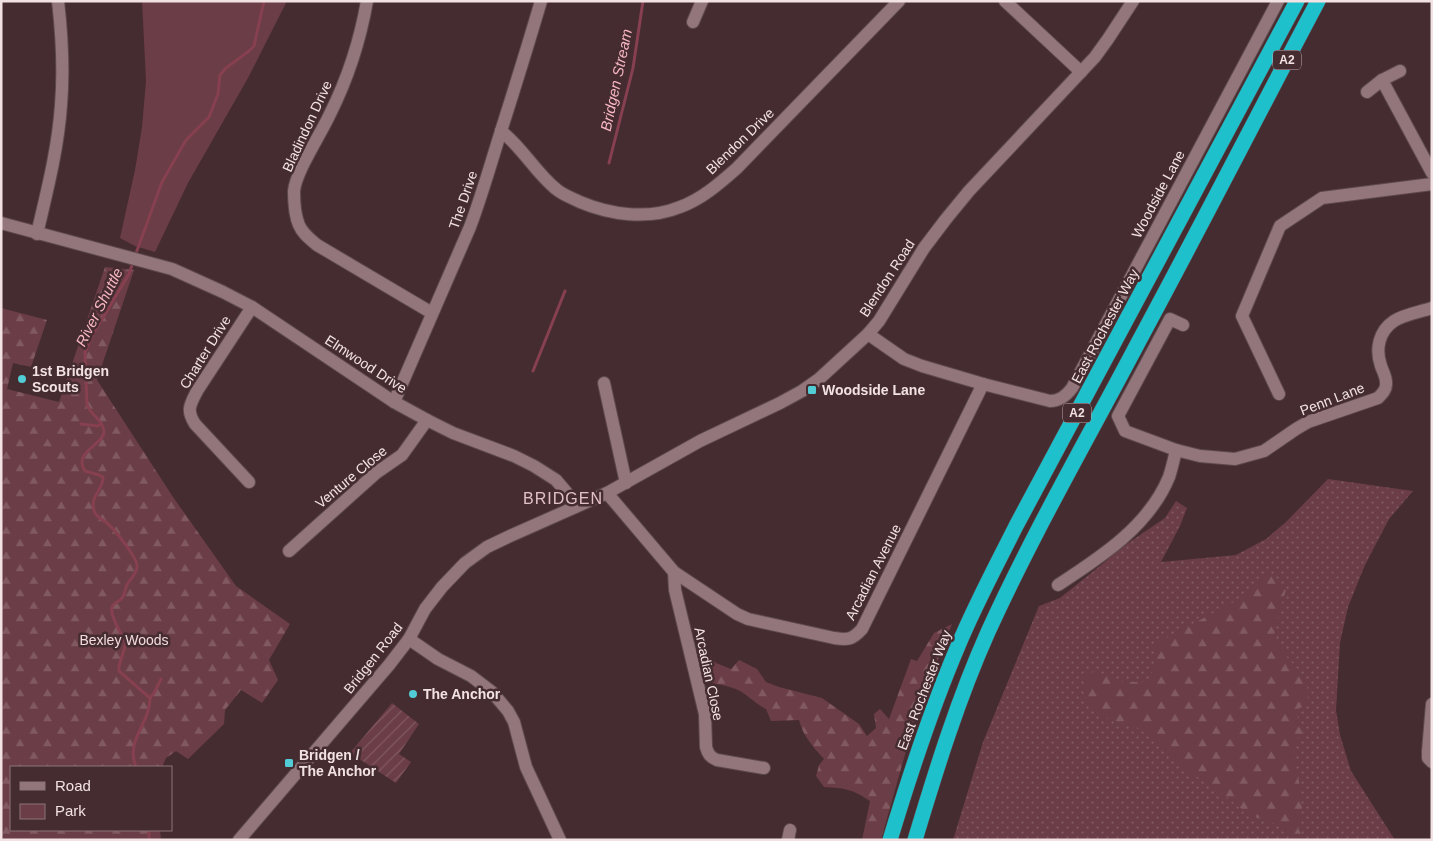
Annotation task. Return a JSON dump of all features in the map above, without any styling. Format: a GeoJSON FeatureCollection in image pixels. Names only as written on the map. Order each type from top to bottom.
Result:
{"type":"FeatureCollection","features":[{"type":"Feature","properties":{"kind":"highway","name":"East Rochester Way"},"geometry":{"type":"LineString","coordinates":[[890,840],[914,762],[939,694],[976,605],[1016,526],[1297,1]]}},
{"type":"Feature","properties":{"kind":"highway","name":"A2"},"geometry":{"type":"LineString","coordinates":[[915,840],[957,708],[987,634],[1021,562],[1204,220],[1318,1]]}},
{"type":"Feature","properties":{"kind":"highway"},"geometry":{"type":"LineString","coordinates":[[1256,118],[1287,78],[1329,1]]}},
{"type":"Feature","properties":{"kind":"street"},"geometry":{"type":"LineString","coordinates":[[37,234],[51,174],[61,105],[62,38],[58,1]]}},
{"type":"Feature","properties":{"kind":"street","name":"Bladindon Drive"},"geometry":{"type":"LineString","coordinates":[[367,1],[362,28],[346,78],[294,188],[299,225],[317,245],[432,313]]}},
{"type":"Feature","properties":{"kind":"street","name":"The Drive"},"geometry":{"type":"LineString","coordinates":[[394,402],[470,227],[481,197],[523,66],[541,1]]}},
{"type":"Feature","properties":{"kind":"street"},"geometry":{"type":"LineString","coordinates":[[693,22],[702,1]]}},
{"type":"Feature","properties":{"kind":"street","name":"Blendon Drive"},"geometry":{"type":"LineString","coordinates":[[501,131],[514,141],[546,180],[558,191],[571,198],[596,208],[622,214],[641,215],[659,213],[681,207],[700,197],[737,168],[898,1]]}},
{"type":"Feature","properties":{"kind":"street"},"geometry":{"type":"LineString","coordinates":[[1005,1],[1081,72]]}},
{"type":"Feature","properties":{"kind":"street","name":"Blendon Road"},"geometry":{"type":"LineString","coordinates":[[575,507],[626,483],[700,441],[780,403],[819,379],[868,334],[879,321],[924,248],[946,219],[969,191],[1094,57],[1107,41],[1133,1]]}},
{"type":"Feature","properties":{"kind":"street","name":"Woodside Lane"},"geometry":{"type":"LineString","coordinates":[[868,334],[904,359],[983,384],[1050,401],[1060,400],[1069,393],[1278,1]]}},
{"type":"Feature","properties":{"kind":"street"},"geometry":{"type":"LineString","coordinates":[[1367,92],[1382,80],[1400,71]]}},
{"type":"Feature","properties":{"kind":"street"},"geometry":{"type":"LineString","coordinates":[[1382,80],[1432,173]]}},
{"type":"Feature","properties":{"kind":"street"},"geometry":{"type":"LineString","coordinates":[[1279,394],[1242,316],[1280,226],[1322,198],[1432,184]]}},
{"type":"Feature","properties":{"kind":"street","name":"Elmwood Drive"},"geometry":{"type":"LineString","coordinates":[[1,223],[152,263],[198,280],[252,307],[394,402],[427,420],[534,466],[556,480],[567,492],[575,507]]}},
{"type":"Feature","properties":{"kind":"street","name":"Charter Drive"},"geometry":{"type":"LineString","coordinates":[[249,482],[195,424],[189,410],[197,391],[252,307]]}},
{"type":"Feature","properties":{"kind":"street","name":"Penn Lane"},"geometry":{"type":"LineString","coordinates":[[1183,325],[1170,319],[1118,416],[1125,431],[1176,450],[1200,456],[1235,459],[1264,451],[1308,422],[1378,398],[1385,390],[1386,385],[1377,351],[1383,333],[1387,327],[1401,317],[1432,308]]}},
{"type":"Feature","properties":{"kind":"street"},"geometry":{"type":"LineString","coordinates":[[604,383],[626,483]]}},
{"type":"Feature","properties":{"kind":"street","name":"Arcadian Avenue"},"geometry":{"type":"LineString","coordinates":[[607,493],[674,572],[736,614],[748,619],[848,640],[856,636],[862,629],[983,384]]}},
{"type":"Feature","properties":{"kind":"street","name":"Venture Close"},"geometry":{"type":"LineString","coordinates":[[289,551],[376,473],[402,455],[427,420]]}},
{"type":"Feature","properties":{"kind":"street"},"geometry":{"type":"LineString","coordinates":[[1058,585],[1099,558],[1140,522],[1151,508],[1169,476],[1176,450]]}},
{"type":"Feature","properties":{"kind":"street","name":"Bridgen Road"},"geometry":{"type":"LineString","coordinates":[[243,839],[389,665],[408,640],[425,609],[442,587],[465,563],[487,547],[575,507]]}},
{"type":"Feature","properties":{"kind":"street","name":"Arcadian Close"},"geometry":{"type":"LineString","coordinates":[[674,572],[675,590],[705,714],[707,752],[712,758],[717,760],[764,768]]}},
{"type":"Feature","properties":{"kind":"street"},"geometry":{"type":"LineString","coordinates":[[408,640],[438,659],[471,676],[492,692],[508,711],[514,722],[526,767],[560,840]]}},
{"type":"Feature","properties":{"kind":"street"},"geometry":{"type":"LineString","coordinates":[[1432,704],[1428,758],[1432,762]]}},
{"type":"Feature","properties":{"kind":"green space"},"geometry":{"type":"Polygon","coordinates":[[[142,1],[287,1],[248,78],[188,183],[155,252],[135,246],[120,238],[142,127],[146,81],[142,1]]]}},
{"type":"Feature","properties":{"kind":"green space","name":"Bexley Woods"},"geometry":{"type":"Polygon","coordinates":[[[105,267],[134,270],[97,380],[173,497],[236,586],[290,624],[269,660],[278,680],[262,703],[241,690],[225,710],[224,724],[188,759],[176,751],[166,758],[162,766],[10,766],[10,831],[160,831],[161,840],[1,840],[1,308],[47,320],[31,367],[13,363],[7,389],[59,402],[105,267]]]}},
{"type":"Feature","properties":{"kind":"green space"},"geometry":{"type":"Polygon","coordinates":[[[1328,479],[1413,491],[1389,519],[1365,565],[1348,607],[1340,643],[1336,710],[1340,735],[1351,771],[1395,840],[953,840],[983,742],[1039,606],[1060,598],[1118,550],[1165,518],[1176,501],[1187,508],[1180,526],[1161,562],[1236,555],[1266,539],[1286,522],[1328,479]]]}},
{"type":"Feature","properties":{"kind":"green space"},"geometry":{"type":"Polygon","coordinates":[[[1270,573],[1286,590],[1274,636],[1286,656],[1307,680],[1308,704],[1294,711],[1305,730],[1292,745],[1300,787],[1302,810],[1298,828],[1304,840],[1290,840],[1284,826],[1248,814],[1218,790],[1185,769],[1166,749],[1138,728],[1109,719],[1088,707],[1083,673],[1098,672],[1117,682],[1149,682],[1156,659],[1155,644],[1243,597],[1255,582],[1270,573]]]}},
{"type":"Feature","properties":{"kind":"green space"},"geometry":{"type":"Polygon","coordinates":[[[952,624],[915,719],[881,840],[862,840],[870,801],[848,790],[824,787],[816,776],[819,765],[824,759],[812,746],[799,720],[771,721],[766,709],[742,692],[727,686],[706,682],[701,663],[702,657],[710,656],[716,663],[731,669],[739,660],[757,669],[766,682],[822,698],[859,724],[867,736],[876,728],[874,714],[880,709],[889,719],[911,659],[917,661],[934,633],[952,624]]]}},
{"type":"Feature","properties":{"kind":"green space"},"geometry":{"type":"Polygon","coordinates":[[[392,703],[419,724],[399,754],[411,762],[396,783],[350,753],[392,703]]]}},
{"type":"Feature","properties":{"kind":"waterway","name":"River Shuttle"},"geometry":{"type":"LineString","coordinates":[[135,256],[162,182],[186,140],[209,117],[218,94],[220,75],[254,46],[264,1]]}},
{"type":"Feature","properties":{"kind":"waterway","name":"Bridgen Stream"},"geometry":{"type":"LineString","coordinates":[[609,163],[633,68],[643,1]]}},
{"type":"Feature","properties":{"kind":"waterway","name":"River Shuttle"},"geometry":{"type":"LineString","coordinates":[[133,262],[129,274],[93,334],[85,352],[87,405],[102,424],[104,432],[99,441],[85,454],[82,459],[82,465],[85,471],[103,477],[103,482],[93,502],[95,513],[120,537],[136,563],[136,571],[128,583],[122,598],[113,605],[112,613],[126,643],[119,671],[150,698]]}},
{"type":"Feature","properties":{"kind":"waterway","name":"Bridgen Stream"},"geometry":{"type":"LineString","coordinates":[[533,371],[565,291]]}},
{"type":"Feature","properties":{"kind":"waterway"},"geometry":{"type":"LineString","coordinates":[[81,424],[98,426],[101,424]]}},
{"type":"Feature","properties":{"kind":"waterway"},"geometry":{"type":"LineString","coordinates":[[150,698],[161,679]]}},
{"type":"Feature","properties":{"kind":"waterway","name":"River Shuttle"},"geometry":{"type":"LineString","coordinates":[[136,766],[133,757],[134,748],[149,707],[150,698]]}},
{"type":"Feature","properties":{"kind":"waterway","name":"River Shuttle"},"geometry":{"type":"LineString","coordinates":[[149,831],[149,840]]}},
{"type":"Feature","properties":{"kind":"place","name":"1st Bridgen Scouts"},"geometry":{"type":"Point","coordinates":[22,379]}},
{"type":"Feature","properties":{"kind":"place","name":"Woodside Lane"},"geometry":{"type":"Point","coordinates":[812,390]}},
{"type":"Feature","properties":{"kind":"place","name":"The Anchor"},"geometry":{"type":"Point","coordinates":[413,694]}},
{"type":"Feature","properties":{"kind":"place","name":"Bridgen / The Anchor"},"geometry":{"type":"Point","coordinates":[289,763]}},
{"type":"Feature","properties":{"kind":"district","name":"BRIDGEN"},"geometry":{"type":"Point","coordinates":[563,498]}}]}
